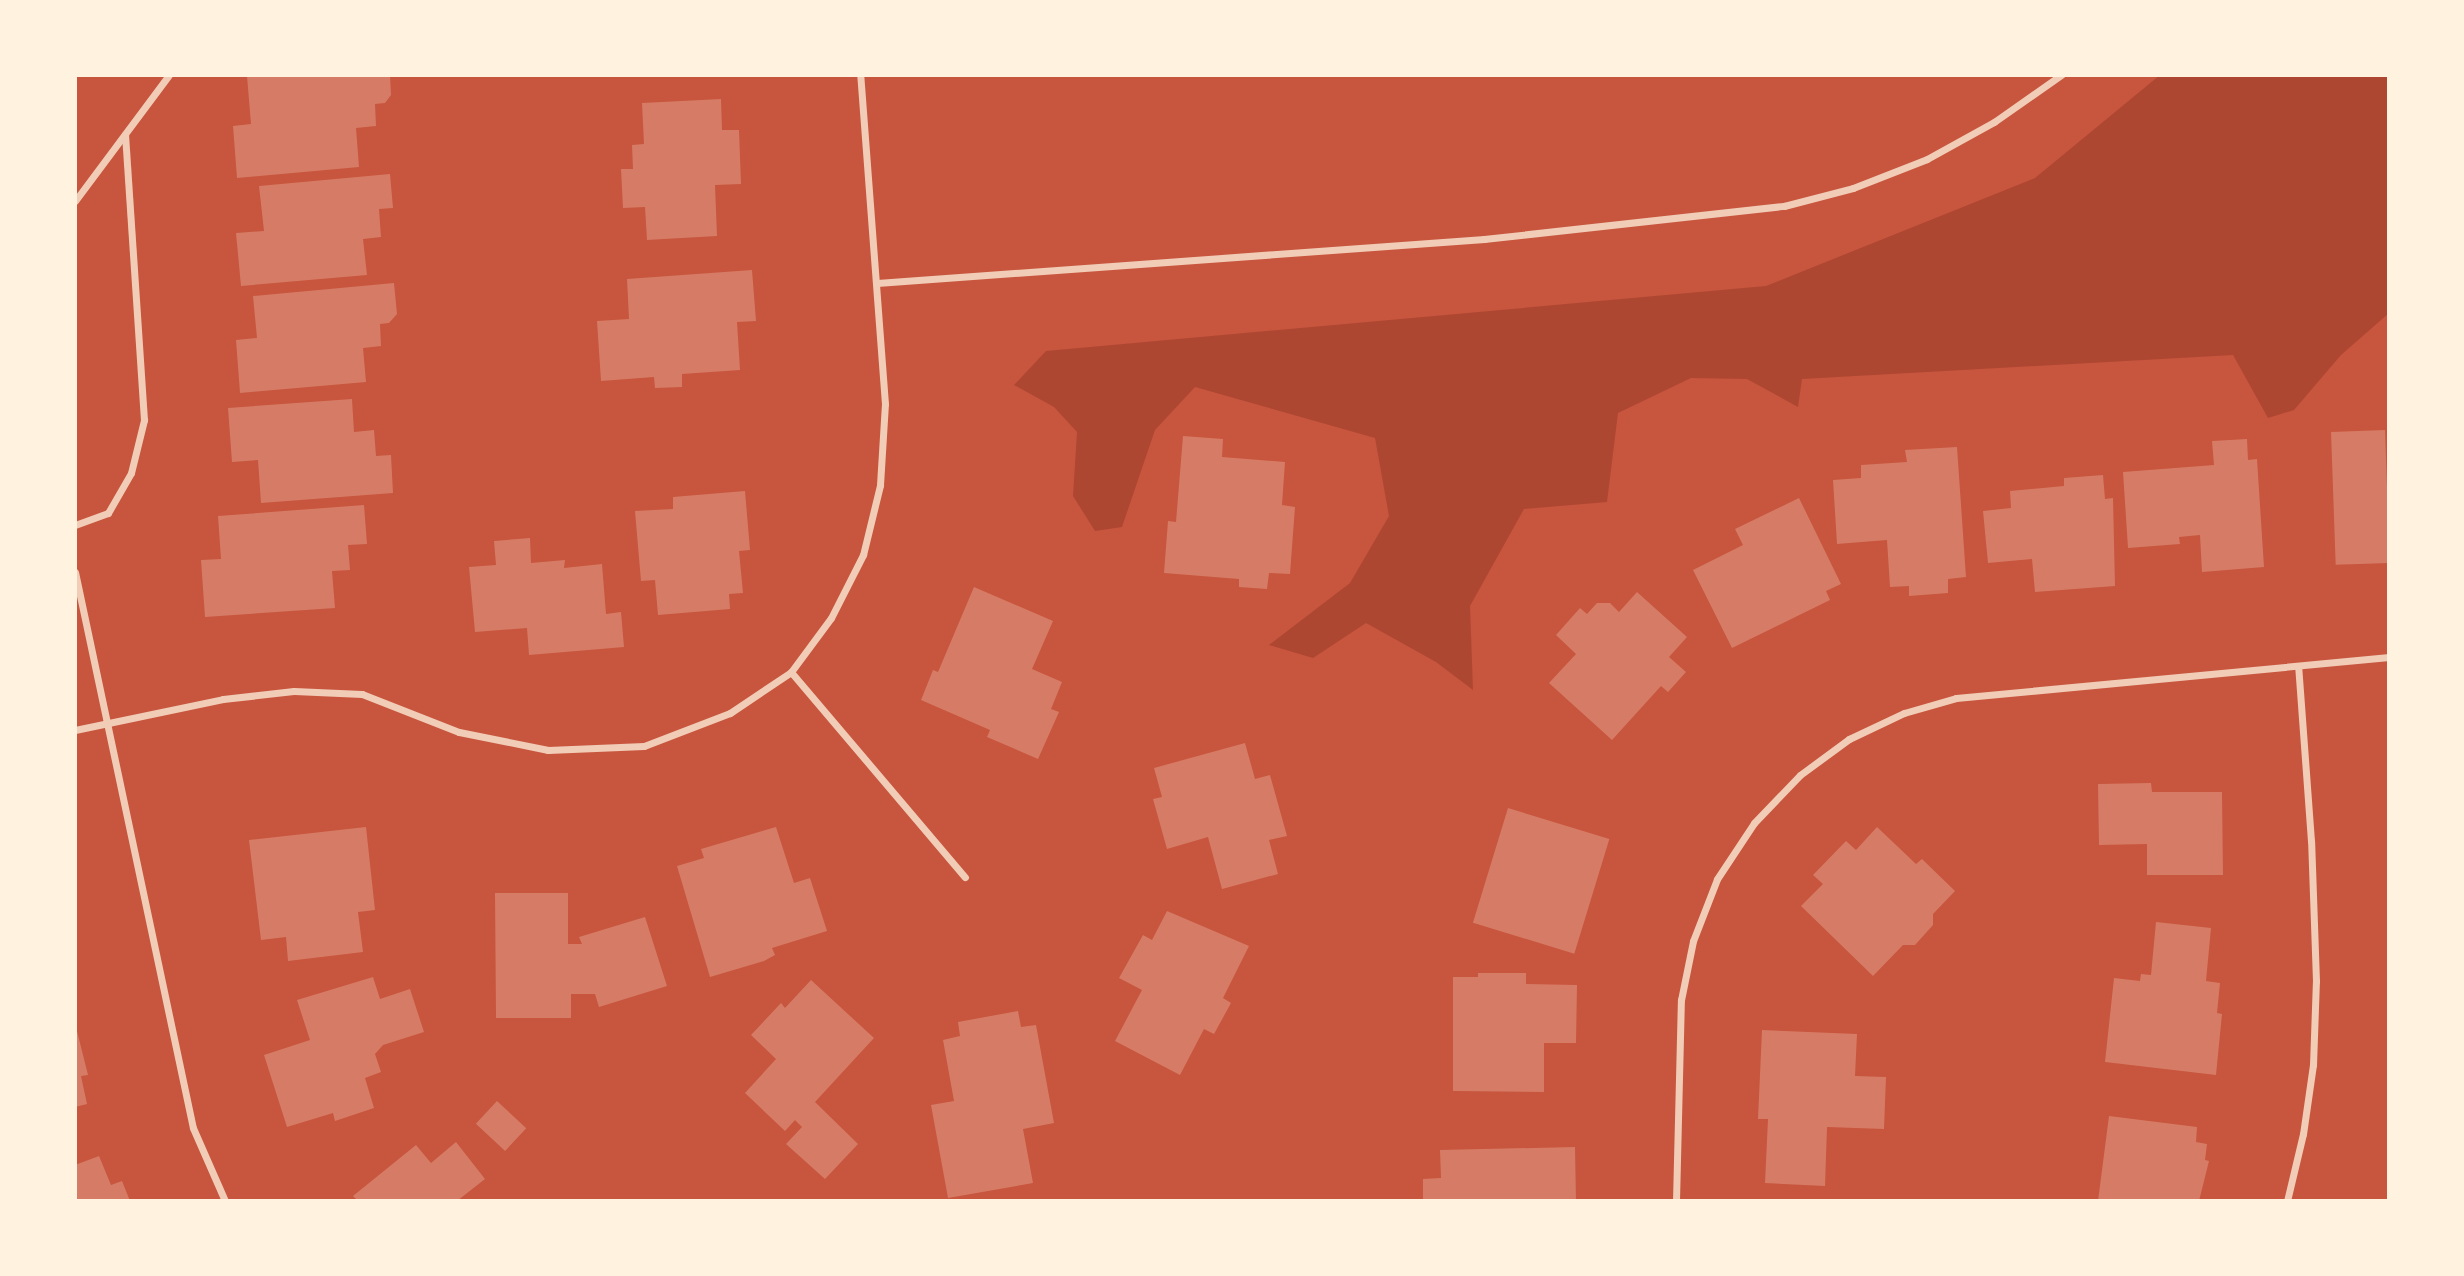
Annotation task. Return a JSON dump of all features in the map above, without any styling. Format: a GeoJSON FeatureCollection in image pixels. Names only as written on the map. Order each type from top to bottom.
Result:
{"type":"FeatureCollection","features":[{"type":"Feature","properties":{"kind":"street"},"geometry":{"type":"LineString","coordinates":[[75,201],[169,75]]}},
{"type":"Feature","properties":{"kind":"street"},"geometry":{"type":"LineString","coordinates":[[75,730],[223,699],[307,692],[362,694],[459,732],[548,750],[644,746],[730,713],[791,672],[831,618],[863,555],[880,485],[885,404],[860,75]]}},
{"type":"Feature","properties":{"kind":"street"},"geometry":{"type":"LineString","coordinates":[[877,283],[1484,239],[1784,206],[1853,188],[1927,159],[1994,122],[2061,75]]}},
{"type":"Feature","properties":{"kind":"street"},"geometry":{"type":"LineString","coordinates":[[75,525],[107,513],[131,473],[144,420],[125,135]]}},
{"type":"Feature","properties":{"kind":"street"},"geometry":{"type":"LineString","coordinates":[[75,572],[193,1128],[225,1201]]}},
{"type":"Feature","properties":{"kind":"street"},"geometry":{"type":"LineString","coordinates":[[1676,1201],[1681,1000],[1693,941],[1725,867],[1754,823],[1800,775],[1849,739],[1904,713],[1956,698],[2389,657]]}},
{"type":"Feature","properties":{"kind":"street"},"geometry":{"type":"LineString","coordinates":[[2287,1201],[2303,1134],[2313,1065],[2316,981],[2311,841],[2298,666]]}},
{"type":"Feature","properties":{"kind":"street"},"geometry":{"type":"LineString","coordinates":[[791,672],[965,877]]}},
{"type":"Feature","properties":{"kind":"shaded area"},"geometry":{"type":"Polygon","coordinates":[[[2160,75],[2389,75],[2389,313],[2341,355],[2294,410],[2268,418],[2233,355],[1802,379],[1798,407],[1747,379],[1691,378],[1618,413],[1607,502],[1524,509],[1470,606],[1473,690],[1436,662],[1366,623],[1313,658],[1269,645],[1350,583],[1389,516],[1375,438],[1195,387],[1155,430],[1122,527],[1095,531],[1073,496],[1077,432],[1054,407],[1014,385],[1046,351],[1766,286],[2035,178],[2160,75]]]}},
{"type":"Feature","properties":{"kind":"building"},"geometry":{"type":"Polygon","coordinates":[[[390,75],[391,95],[385,103],[375,104],[376,126],[356,128],[359,167],[237,178],[233,126],[251,124],[247,76],[390,75]]]}},
{"type":"Feature","properties":{"kind":"building"},"geometry":{"type":"Polygon","coordinates":[[[721,99],[722,130],[739,130],[741,184],[715,185],[717,236],[647,240],[645,207],[623,208],[621,169],[633,169],[632,145],[644,144],[642,103],[721,99]]]}},
{"type":"Feature","properties":{"kind":"building"},"geometry":{"type":"Polygon","coordinates":[[[390,174],[393,208],[379,209],[381,237],[363,239],[367,275],[241,286],[236,233],[264,231],[259,186],[390,174]]]}},
{"type":"Feature","properties":{"kind":"building"},"geometry":{"type":"Polygon","coordinates":[[[752,270],[756,321],[737,322],[740,370],[682,374],[682,387],[655,388],[654,377],[601,381],[597,321],[629,319],[627,279],[752,270]]]}},
{"type":"Feature","properties":{"kind":"building"},"geometry":{"type":"Polygon","coordinates":[[[394,283],[397,314],[389,323],[380,324],[381,346],[363,348],[366,382],[240,393],[236,340],[257,338],[253,296],[394,283]]]}},
{"type":"Feature","properties":{"kind":"building"},"geometry":{"type":"Polygon","coordinates":[[[352,399],[354,432],[374,430],[376,456],[391,455],[393,493],[261,503],[258,460],[232,462],[228,408],[352,399]]]}},
{"type":"Feature","properties":{"kind":"building"},"geometry":{"type":"Polygon","coordinates":[[[2385,430],[2389,563],[2336,565],[2331,432],[2385,430]]]}},
{"type":"Feature","properties":{"kind":"building"},"geometry":{"type":"Polygon","coordinates":[[[1183,436],[1223,439],[1222,457],[1285,462],[1282,505],[1295,507],[1290,574],[1269,573],[1267,589],[1239,587],[1239,579],[1164,573],[1168,521],[1176,522],[1183,436]]]}},
{"type":"Feature","properties":{"kind":"building"},"geometry":{"type":"Polygon","coordinates":[[[2247,439],[2248,460],[2257,459],[2264,567],[2202,572],[2200,535],[2179,537],[2180,544],[2128,548],[2123,472],[2214,465],[2212,441],[2247,439]]]}},
{"type":"Feature","properties":{"kind":"building"},"geometry":{"type":"Polygon","coordinates":[[[1957,447],[1966,577],[1948,579],[1948,593],[1909,596],[1909,586],[1890,587],[1887,540],[1837,544],[1833,480],[1861,478],[1861,465],[1907,462],[1905,450],[1957,447]]]}},
{"type":"Feature","properties":{"kind":"building"},"geometry":{"type":"Polygon","coordinates":[[[2103,475],[2105,499],[2113,498],[2115,586],[2035,592],[2032,559],[1988,563],[1983,511],[2011,508],[2010,491],[2064,486],[2064,478],[2103,475]]]}},
{"type":"Feature","properties":{"kind":"building"},"geometry":{"type":"Polygon","coordinates":[[[745,491],[750,550],[739,551],[743,593],[729,594],[730,609],[658,615],[655,580],[641,581],[635,511],[673,509],[673,497],[745,491]]]}},
{"type":"Feature","properties":{"kind":"building"},"geometry":{"type":"Polygon","coordinates":[[[1799,498],[1841,584],[1826,591],[1830,600],[1732,648],[1693,570],[1743,545],[1735,529],[1799,498]]]}},
{"type":"Feature","properties":{"kind":"building"},"geometry":{"type":"Polygon","coordinates":[[[364,505],[367,544],[348,545],[350,570],[332,571],[335,608],[205,617],[201,560],[221,559],[218,516],[364,505]]]}},
{"type":"Feature","properties":{"kind":"building"},"geometry":{"type":"Polygon","coordinates":[[[530,538],[531,563],[565,560],[564,568],[602,564],[606,614],[621,612],[624,647],[529,655],[527,628],[475,632],[469,567],[496,565],[494,541],[530,538]]]}},
{"type":"Feature","properties":{"kind":"building"},"geometry":{"type":"Polygon","coordinates":[[[974,587],[1053,621],[1032,669],[1062,682],[1051,709],[1059,712],[1038,759],[987,737],[990,730],[921,700],[933,670],[938,672],[974,587]]]}},
{"type":"Feature","properties":{"kind":"building"},"geometry":{"type":"Polygon","coordinates":[[[1637,592],[1687,637],[1669,657],[1686,672],[1668,692],[1661,686],[1612,740],[1549,683],[1576,654],[1556,635],[1580,608],[1587,614],[1597,603],[1610,603],[1619,612],[1637,592]]]}},
{"type":"Feature","properties":{"kind":"building"},"geometry":{"type":"Polygon","coordinates":[[[1245,743],[1255,779],[1270,775],[1287,836],[1269,840],[1278,874],[1222,889],[1208,837],[1167,849],[1153,799],[1162,797],[1154,768],[1245,743]]]}},
{"type":"Feature","properties":{"kind":"building"},"geometry":{"type":"Polygon","coordinates":[[[2151,783],[2152,792],[2222,792],[2223,875],[2147,875],[2147,844],[2099,845],[2098,784],[2151,783]]]}},
{"type":"Feature","properties":{"kind":"building"},"geometry":{"type":"Polygon","coordinates":[[[1508,808],[1609,839],[1574,954],[1473,923],[1508,808]]]}},
{"type":"Feature","properties":{"kind":"building"},"geometry":{"type":"Polygon","coordinates":[[[366,827],[375,910],[358,912],[363,952],[288,961],[286,937],[261,940],[249,840],[366,827]]]}},
{"type":"Feature","properties":{"kind":"building"},"geometry":{"type":"Polygon","coordinates":[[[776,827],[794,883],[810,878],[827,931],[772,948],[775,955],[764,961],[710,977],[677,866],[704,858],[701,849],[776,827]]]}},
{"type":"Feature","properties":{"kind":"building"},"geometry":{"type":"Polygon","coordinates":[[[1877,827],[1916,864],[1922,859],[1955,891],[1933,914],[1933,925],[1915,945],[1903,945],[1873,976],[1801,906],[1823,884],[1813,875],[1846,841],[1856,850],[1877,827]]]}},
{"type":"Feature","properties":{"kind":"building"},"geometry":{"type":"Polygon","coordinates":[[[495,893],[568,893],[568,944],[582,944],[579,937],[645,917],[667,986],[599,1007],[595,994],[571,994],[571,1018],[496,1018],[495,893]]]}},
{"type":"Feature","properties":{"kind":"building"},"geometry":{"type":"Polygon","coordinates":[[[1167,911],[1249,946],[1223,998],[1231,1003],[1214,1034],[1204,1029],[1180,1075],[1115,1041],[1142,990],[1119,978],[1143,935],[1152,940],[1167,911]]]}},
{"type":"Feature","properties":{"kind":"building"},"geometry":{"type":"Polygon","coordinates":[[[2156,922],[2211,928],[2206,981],[2220,983],[2217,1013],[2222,1014],[2216,1075],[2105,1062],[2114,978],[2140,981],[2141,974],[2151,975],[2156,922]]]}},
{"type":"Feature","properties":{"kind":"building"},"geometry":{"type":"Polygon","coordinates":[[[1478,973],[1526,973],[1526,984],[1577,985],[1576,1043],[1544,1043],[1544,1092],[1453,1091],[1453,977],[1478,977],[1478,973]]]}},
{"type":"Feature","properties":{"kind":"building"},"geometry":{"type":"Polygon","coordinates":[[[373,977],[380,999],[410,989],[424,1032],[383,1045],[375,1054],[381,1072],[365,1078],[374,1108],[335,1121],[333,1113],[287,1127],[264,1055],[310,1040],[297,1000],[373,977]]]}},
{"type":"Feature","properties":{"kind":"building"},"geometry":{"type":"Polygon","coordinates":[[[811,980],[874,1038],[815,1102],[858,1144],[825,1179],[786,1144],[802,1127],[795,1120],[785,1131],[745,1093],[776,1059],[751,1035],[781,1003],[785,1008],[811,980]]]}},
{"type":"Feature","properties":{"kind":"building"},"geometry":{"type":"Polygon","coordinates":[[[1018,1011],[1021,1027],[1036,1025],[1054,1123],[1023,1129],[1033,1183],[948,1198],[931,1105],[954,1101],[943,1040],[960,1036],[958,1022],[1018,1011]]]}},
{"type":"Feature","properties":{"kind":"building"},"geometry":{"type":"Polygon","coordinates":[[[75,1023],[88,1075],[81,1076],[87,1104],[75,1107],[75,1023]]]}},
{"type":"Feature","properties":{"kind":"building"},"geometry":{"type":"Polygon","coordinates":[[[1762,1030],[1857,1034],[1855,1076],[1886,1077],[1884,1129],[1827,1127],[1825,1186],[1765,1183],[1768,1119],[1758,1119],[1762,1030]]]}},
{"type":"Feature","properties":{"kind":"building"},"geometry":{"type":"Polygon","coordinates":[[[497,1101],[526,1128],[505,1151],[476,1124],[497,1101]]]}},
{"type":"Feature","properties":{"kind":"building"},"geometry":{"type":"Polygon","coordinates":[[[2109,1116],[2197,1127],[2196,1142],[2207,1144],[2205,1160],[2209,1161],[2199,1201],[2098,1201],[2109,1116]]]}},
{"type":"Feature","properties":{"kind":"building"},"geometry":{"type":"Polygon","coordinates":[[[456,1142],[485,1179],[457,1201],[358,1201],[353,1196],[416,1145],[431,1163],[456,1142]]]}},
{"type":"Feature","properties":{"kind":"building"},"geometry":{"type":"Polygon","coordinates":[[[1575,1147],[1576,1201],[1423,1201],[1423,1179],[1441,1178],[1440,1150],[1575,1147]]]}},
{"type":"Feature","properties":{"kind":"building"},"geometry":{"type":"Polygon","coordinates":[[[99,1156],[111,1185],[122,1181],[130,1201],[75,1201],[75,1165],[99,1156]]]}}]}
